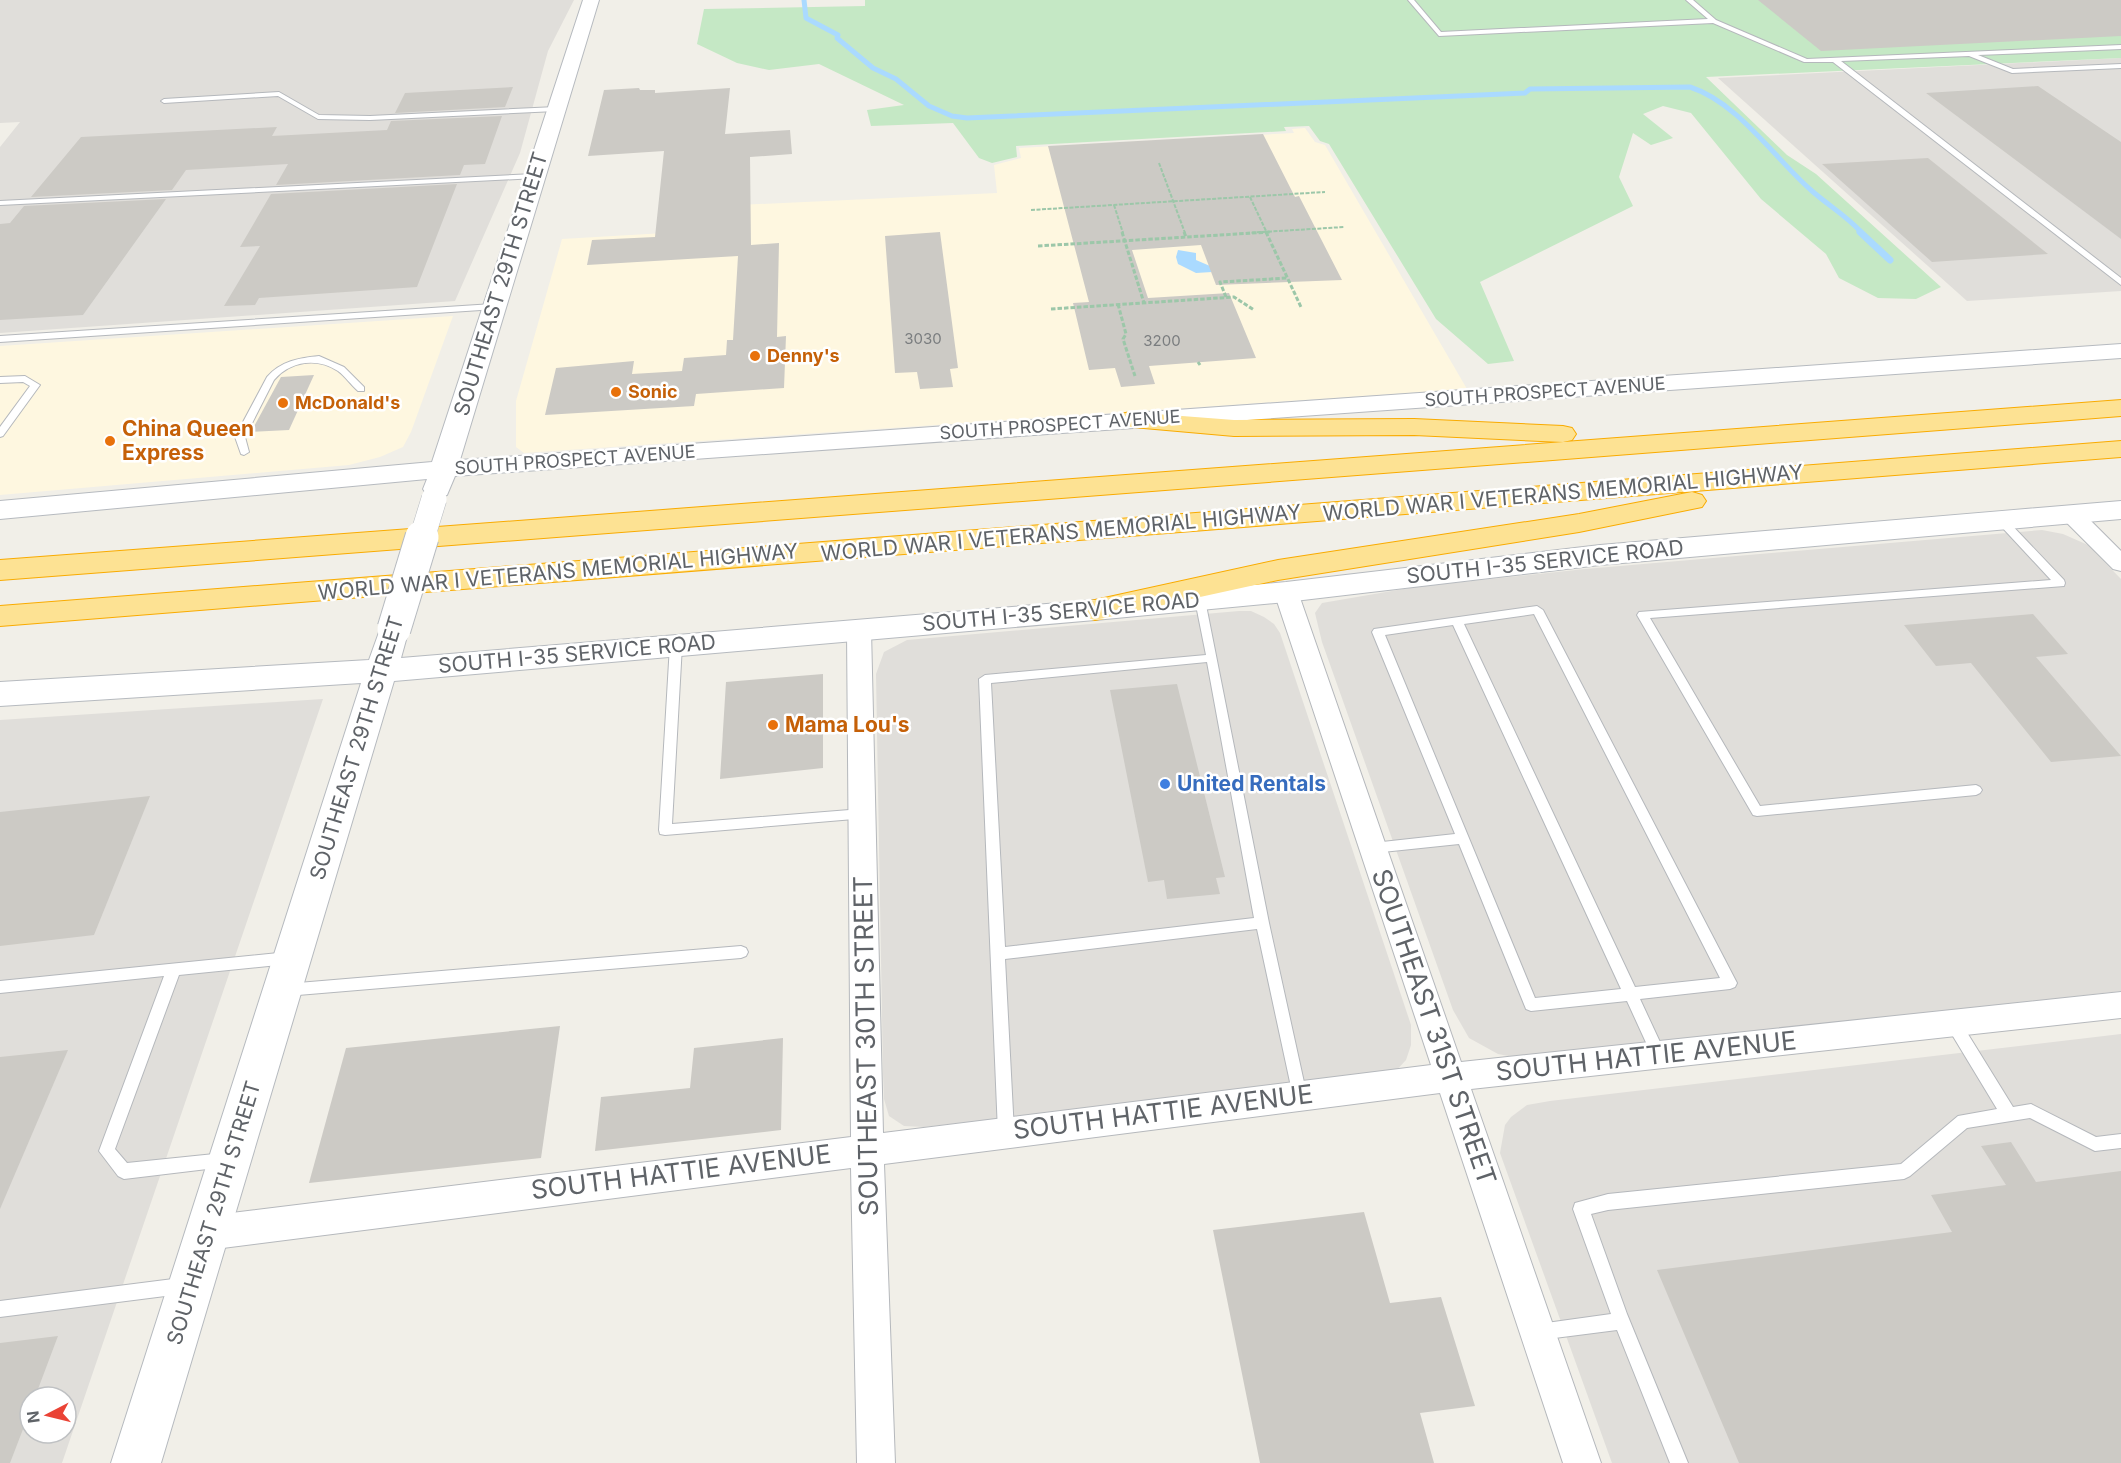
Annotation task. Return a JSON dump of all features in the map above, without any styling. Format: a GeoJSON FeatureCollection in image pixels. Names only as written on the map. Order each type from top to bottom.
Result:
{"type":"FeatureCollection","features":[{"type":"Feature","properties":{"kind":"highway","name":"WORLD WAR I VETERANS MEMORIAL HIGHWAY"},"geometry":{"type":"LineString","coordinates":[[0,570],[2121,408]]}},
{"type":"Feature","properties":{"kind":"highway"},"geometry":{"type":"LineString","coordinates":[[1130,420],[1234,428],[1414,427],[1706,441]]}},
{"type":"Feature","properties":{"kind":"highway","name":"WORLD WAR I VETERANS MEMORIAL HIGHWAY"},"geometry":{"type":"LineString","coordinates":[[0,616],[2121,449]]}},
{"type":"Feature","properties":{"kind":"highway"},"geometry":{"type":"LineString","coordinates":[[1095,610],[1278,570],[1579,523],[1837,471]]}},
{"type":"Feature","properties":{"kind":"main road","name":"SOUTHEAST 29TH STREET"},"geometry":{"type":"LineString","coordinates":[[136,1463],[493,307],[591,0]]}},
{"type":"Feature","properties":{"kind":"main road","name":"SOUTH PROSPECT AVENUE"},"geometry":{"type":"LineString","coordinates":[[0,510],[443,469],[2121,351]]}},
{"type":"Feature","properties":{"kind":"main road","name":"SOUTH I-35 SERVICE ROAD"},"geometry":{"type":"LineString","coordinates":[[0,694],[381,671],[1095,610],[1286,592],[1600,555],[2121,510]]}},
{"type":"Feature","properties":{"kind":"street"},"geometry":{"type":"LineString","coordinates":[[2072,515],[2121,564]]}},
{"type":"Feature","properties":{"kind":"street","name":"SOUTHEAST 31ST STREET"},"geometry":{"type":"LineString","coordinates":[[1286,592],[1582,1463]]}},
{"type":"Feature","properties":{"kind":"street","name":"SOUTHEAST 30TH STREET"},"geometry":{"type":"LineString","coordinates":[[859,630],[867,1149],[876,1463]]}},
{"type":"Feature","properties":{"kind":"street","name":"SOUTH HATTIE AVENUE"},"geometry":{"type":"LineString","coordinates":[[207,1233],[1452,1077],[2121,1005]]}},
{"type":"Feature","properties":{"kind":"lane"},"geometry":{"type":"LineString","coordinates":[[1411,0],[1439,34],[1714,21]]}},
{"type":"Feature","properties":{"kind":"lane"},"geometry":{"type":"LineString","coordinates":[[1689,0],[1714,21],[1800,60],[2121,47]]}},
{"type":"Feature","properties":{"kind":"lane"},"geometry":{"type":"LineString","coordinates":[[1968,54],[2012,71],[2121,66]]}},
{"type":"Feature","properties":{"kind":"lane"},"geometry":{"type":"LineString","coordinates":[[1835,60],[2121,282]]}},
{"type":"Feature","properties":{"kind":"lane"},"geometry":{"type":"LineString","coordinates":[[164,101],[279,94],[318,117],[370,118],[556,109]]}},
{"type":"Feature","properties":{"kind":"lane"},"geometry":{"type":"LineString","coordinates":[[0,203],[534,176]]}},
{"type":"Feature","properties":{"kind":"lane"},"geometry":{"type":"LineString","coordinates":[[0,339],[493,307]]}},
{"type":"Feature","properties":{"kind":"lane"},"geometry":{"type":"LineString","coordinates":[[244,452],[240,437],[270,379],[277,371],[297,361],[319,359],[341,369],[361,389]]}},
{"type":"Feature","properties":{"kind":"lane"},"geometry":{"type":"LineString","coordinates":[[0,380],[25,379],[35,385],[0,434]]}},
{"type":"Feature","properties":{"kind":"lane"},"geometry":{"type":"LineString","coordinates":[[1976,790],[1757,811],[1643,615],[2060,583],[2002,520]]}},
{"type":"Feature","properties":{"kind":"lane"},"geometry":{"type":"LineString","coordinates":[[1200,600],[1262,924],[1300,1096]]}},
{"type":"Feature","properties":{"kind":"lane"},"geometry":{"type":"LineString","coordinates":[[1537,610],[1730,983],[1531,1005],[1378,632],[1457,621],[1537,610]]}},
{"type":"Feature","properties":{"kind":"lane"},"geometry":{"type":"LineString","coordinates":[[1457,621],[1659,1055]]}},
{"type":"Feature","properties":{"kind":"lane"},"geometry":{"type":"LineString","coordinates":[[676,645],[665,830],[862,814]]}},
{"type":"Feature","properties":{"kind":"lane"},"geometry":{"type":"LineString","coordinates":[[1006,1132],[985,679],[1212,658]]}},
{"type":"Feature","properties":{"kind":"lane"},"geometry":{"type":"LineString","coordinates":[[1374,848],[1463,838]]}},
{"type":"Feature","properties":{"kind":"lane"},"geometry":{"type":"LineString","coordinates":[[998,954],[1262,924]]}},
{"type":"Feature","properties":{"kind":"lane"},"geometry":{"type":"LineString","coordinates":[[0,987],[174,969],[287,974],[741,951]]}},
{"type":"Feature","properties":{"kind":"lane"},"geometry":{"type":"LineString","coordinates":[[174,969],[107,1151],[124,1171],[230,1159]]}},
{"type":"Feature","properties":{"kind":"lane"},"geometry":{"type":"LineString","coordinates":[[1953,1023],[2009,1114]]}},
{"type":"Feature","properties":{"kind":"lane"},"geometry":{"type":"LineString","coordinates":[[1679,1463],[1622,1321],[1581,1209],[1608,1202],[1904,1171],[1963,1121],[2031,1111],[2095,1144],[2121,1141]]}},
{"type":"Feature","properties":{"kind":"lane"},"geometry":{"type":"LineString","coordinates":[[0,1309],[191,1285]]}},
{"type":"Feature","properties":{"kind":"lane"},"geometry":{"type":"LineString","coordinates":[[1538,1332],[1622,1321]]}},
{"type":"Feature","properties":{"kind":"path"},"geometry":{"type":"LineString","coordinates":[[1159,163],[1186,237]]}},
{"type":"Feature","properties":{"kind":"path"},"geometry":{"type":"LineString","coordinates":[[1031,210],[1325,192]]}},
{"type":"Feature","properties":{"kind":"path"},"geometry":{"type":"LineString","coordinates":[[1250,197],[1301,307]]}},
{"type":"Feature","properties":{"kind":"path"},"geometry":{"type":"LineString","coordinates":[[1114,205],[1144,303]]}},
{"type":"Feature","properties":{"kind":"path"},"geometry":{"type":"LineString","coordinates":[[1038,246],[1344,227]]}},
{"type":"Feature","properties":{"kind":"path"},"geometry":{"type":"LineString","coordinates":[[1164,238],[1166,245]]}},
{"type":"Feature","properties":{"kind":"path"},"geometry":{"type":"LineString","coordinates":[[1226,297],[1220,282],[1288,278]]}},
{"type":"Feature","properties":{"kind":"path"},"geometry":{"type":"LineString","coordinates":[[1050,309],[1234,297],[1254,310]]}},
{"type":"Feature","properties":{"kind":"path"},"geometry":{"type":"LineString","coordinates":[[1118,304],[1126,334],[1123,339],[1135,376]]}},
{"type":"Feature","properties":{"kind":"path"},"geometry":{"type":"LineString","coordinates":[[132,427],[153,427]]}},
{"type":"Feature","properties":{"kind":"shaded area"},"geometry":{"type":"Polygon","coordinates":[[[0,0],[574,0],[548,51],[520,153],[455,301],[0,333],[0,147],[20,122],[0,123],[0,0]]]}},
{"type":"Feature","properties":{"kind":"shaded area"},"geometry":{"type":"Polygon","coordinates":[[[2121,58],[2121,291],[1967,301],[1718,78],[2121,58]]]}},
{"type":"Feature","properties":{"kind":"shaded area"},"geometry":{"type":"Polygon","coordinates":[[[1305,128],[1315,142],[1325,145],[1467,389],[524,453],[516,447],[516,401],[562,239],[716,230],[718,206],[997,193],[994,165],[1021,158],[1019,148],[1294,133],[1292,129],[1305,128]]]}},
{"type":"Feature","properties":{"kind":"shaded area"},"geometry":{"type":"Polygon","coordinates":[[[453,316],[411,432],[403,447],[380,457],[349,465],[0,495],[0,346],[453,316]]]}},
{"type":"Feature","properties":{"kind":"shaded area"},"geometry":{"type":"Polygon","coordinates":[[[2042,530],[2063,534],[2088,545],[2121,579],[2121,991],[1524,1059],[1498,1054],[1469,1038],[1453,1010],[1322,642],[1315,613],[1322,603],[1415,587],[1585,569],[2042,530]]]}},
{"type":"Feature","properties":{"kind":"shaded area"},"geometry":{"type":"Polygon","coordinates":[[[1251,611],[1264,617],[1274,624],[1280,633],[1411,1025],[1411,1045],[1406,1060],[1393,1074],[1374,1077],[924,1127],[904,1126],[889,1116],[884,1099],[883,1073],[876,674],[884,652],[907,640],[1251,611]]]}},
{"type":"Feature","properties":{"kind":"shaded area"},"geometry":{"type":"Polygon","coordinates":[[[323,699],[78,1416],[78,1385],[18,1385],[18,1445],[68,1445],[62,1463],[0,1463],[0,720],[323,699]]]}},
{"type":"Feature","properties":{"kind":"shaded area"},"geometry":{"type":"Polygon","coordinates":[[[2121,1034],[2121,1463],[1612,1463],[1500,1153],[1505,1125],[1511,1117],[1527,1105],[1550,1101],[2121,1034]]]}},
{"type":"Feature","properties":{"kind":"green space"},"geometry":{"type":"Polygon","coordinates":[[[865,0],[2121,0],[2121,58],[1706,77],[1787,155],[1816,174],[1941,287],[1916,299],[1878,298],[1839,278],[1826,254],[1761,199],[1691,113],[1663,106],[1643,114],[1673,138],[1651,145],[1633,133],[1619,177],[1633,206],[1480,282],[1514,361],[1488,364],[1436,319],[1329,144],[1320,141],[1309,126],[1284,127],[1286,131],[1016,146],[1017,157],[992,163],[979,158],[953,123],[871,126],[867,110],[904,105],[819,64],[769,70],[737,63],[697,44],[704,9],[865,6],[865,0]]]}},
{"type":"Feature","properties":{"kind":"water"},"geometry":{"type":"Polygon","coordinates":[[[1178,250],[1196,253],[1196,260],[1210,266],[1212,272],[1196,273],[1178,264],[1176,257],[1178,250]]]}},
{"type":"Feature","properties":{"kind":"building"},"geometry":{"type":"Polygon","coordinates":[[[1758,0],[2121,0],[2121,36],[1821,51],[1758,0]]]}},
{"type":"Feature","properties":{"kind":"building"},"geometry":{"type":"Polygon","coordinates":[[[2038,86],[2121,142],[2121,239],[1926,93],[2038,86]]]}},
{"type":"Feature","properties":{"kind":"building"},"geometry":{"type":"Polygon","coordinates":[[[513,87],[505,107],[395,113],[405,93],[513,87]]]}},
{"type":"Feature","properties":{"kind":"building"},"geometry":{"type":"Polygon","coordinates":[[[639,88],[640,90],[655,90],[655,93],[730,88],[725,134],[790,130],[792,154],[750,157],[751,245],[779,243],[777,337],[786,336],[784,388],[696,394],[694,406],[545,415],[556,368],[634,361],[632,374],[682,371],[684,358],[726,355],[727,340],[733,340],[738,256],[587,265],[592,240],[655,237],[664,151],[588,156],[604,90],[639,88]]]}},
{"type":"Feature","properties":{"kind":"building"},"geometry":{"type":"Polygon","coordinates":[[[502,116],[485,164],[464,165],[460,175],[276,185],[288,164],[186,170],[172,190],[31,197],[81,137],[277,127],[272,136],[387,130],[391,121],[502,116]]]}},
{"type":"Feature","properties":{"kind":"building"},"geometry":{"type":"Polygon","coordinates":[[[1263,134],[1295,197],[1299,196],[1342,280],[1216,285],[1201,245],[1132,250],[1148,298],[1229,293],[1256,358],[1149,366],[1155,384],[1121,387],[1115,368],[1089,370],[1073,303],[1089,302],[1048,146],[1263,134]]]}},
{"type":"Feature","properties":{"kind":"building"},"geometry":{"type":"Polygon","coordinates":[[[1928,158],[2048,254],[1932,262],[1822,164],[1928,158]]]}},
{"type":"Feature","properties":{"kind":"building"},"geometry":{"type":"Polygon","coordinates":[[[457,184],[417,287],[259,298],[255,305],[224,306],[260,246],[240,247],[271,194],[457,184]]]}},
{"type":"Feature","properties":{"kind":"building"},"geometry":{"type":"Polygon","coordinates":[[[166,199],[83,315],[0,320],[0,224],[10,223],[24,206],[166,199]]]}},
{"type":"Feature","properties":{"kind":"building"},"geometry":{"type":"Polygon","coordinates":[[[940,232],[958,368],[950,369],[953,387],[920,389],[917,372],[895,373],[885,236],[940,232]]]}},
{"type":"Feature","properties":{"kind":"building","name":"McDonald's"},"geometry":{"type":"Polygon","coordinates":[[[314,375],[289,430],[251,432],[281,377],[314,375]]]}},
{"type":"Feature","properties":{"kind":"building"},"geometry":{"type":"Polygon","coordinates":[[[2033,614],[2068,654],[2036,657],[2121,756],[2051,762],[1971,663],[1936,666],[1904,625],[2033,614]]]}},
{"type":"Feature","properties":{"kind":"building","name":"Mama Lou's"},"geometry":{"type":"Polygon","coordinates":[[[823,674],[823,768],[720,779],[726,682],[823,674]]]}},
{"type":"Feature","properties":{"kind":"building","name":"United Rentals"},"geometry":{"type":"Polygon","coordinates":[[[1177,684],[1225,877],[1216,878],[1220,894],[1167,899],[1164,880],[1148,882],[1110,690],[1177,684]]]}},
{"type":"Feature","properties":{"kind":"building"},"geometry":{"type":"Polygon","coordinates":[[[150,796],[94,935],[0,946],[0,812],[150,796]]]}},
{"type":"Feature","properties":{"kind":"building"},"geometry":{"type":"Polygon","coordinates":[[[560,1026],[541,1158],[309,1183],[346,1048],[560,1026]]]}},
{"type":"Feature","properties":{"kind":"building"},"geometry":{"type":"Polygon","coordinates":[[[783,1038],[781,1130],[595,1151],[601,1097],[690,1088],[694,1048],[783,1038]]]}},
{"type":"Feature","properties":{"kind":"building"},"geometry":{"type":"Polygon","coordinates":[[[68,1050],[0,1209],[0,1057],[68,1050]]]}},
{"type":"Feature","properties":{"kind":"building"},"geometry":{"type":"Polygon","coordinates":[[[2011,1142],[2036,1182],[2121,1171],[2121,1463],[1739,1463],[1657,1270],[1952,1232],[1931,1195],[2006,1185],[1981,1146],[2011,1142]]]}},
{"type":"Feature","properties":{"kind":"building"},"geometry":{"type":"Polygon","coordinates":[[[1364,1212],[1390,1303],[1441,1297],[1475,1406],[1420,1413],[1434,1463],[1260,1463],[1213,1230],[1364,1212]]]}},
{"type":"Feature","properties":{"kind":"building"},"geometry":{"type":"Polygon","coordinates":[[[58,1336],[40,1385],[18,1385],[18,1442],[10,1463],[0,1463],[0,1343],[58,1336]]]}},
{"type":"Feature","properties":{"kind":"waterway"},"geometry":{"type":"LineString","coordinates":[[804,0],[806,18],[838,35],[837,38],[873,68],[896,79],[929,106],[952,116],[967,118],[1525,93],[1530,89],[1690,87],[1708,95],[1740,118],[1798,178],[1862,233]]}},
{"type":"Feature","properties":{"kind":"waterway"},"geometry":{"type":"LineString","coordinates":[[1860,232],[1890,260]]}},
{"type":"Feature","properties":{"kind":"place","name":"Denny's"},"geometry":{"type":"Point","coordinates":[755,356]}},
{"type":"Feature","properties":{"kind":"place","name":"Sonic"},"geometry":{"type":"Point","coordinates":[616,392]}},
{"type":"Feature","properties":{"kind":"place","name":"McDonald's"},"geometry":{"type":"Point","coordinates":[283,403]}},
{"type":"Feature","properties":{"kind":"place","name":"China Queen Express"},"geometry":{"type":"Point","coordinates":[110,441]}},
{"type":"Feature","properties":{"kind":"place","name":"Mama Lou's"},"geometry":{"type":"Point","coordinates":[773,725]}},
{"type":"Feature","properties":{"kind":"place","name":"United Rentals"},"geometry":{"type":"Point","coordinates":[1165,784]}}]}
